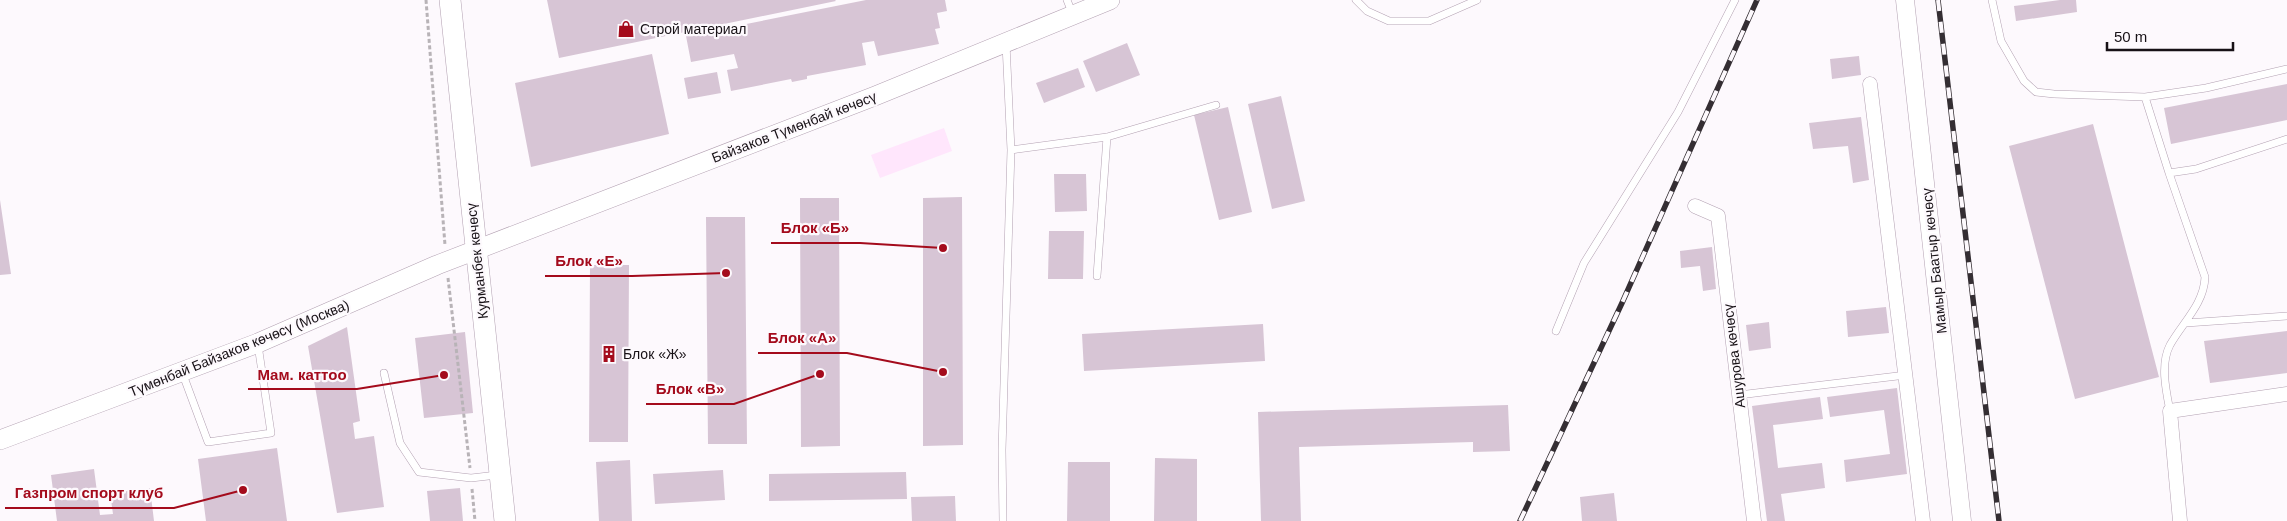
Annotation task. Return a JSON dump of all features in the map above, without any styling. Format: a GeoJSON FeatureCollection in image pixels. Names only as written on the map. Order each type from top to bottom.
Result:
{"type":"FeatureCollection","features":[{"type":"Feature","properties":{"kind":"main road","name":"Курманбек көчөсү"},"geometry":{"type":"LineString","coordinates":[[450,0],[505,521]]}},
{"type":"Feature","properties":{"kind":"main road","name":"Байзаков Түмөнбай көчөсү"},"geometry":{"type":"LineString","coordinates":[[476,250],[1006,44],[1070,8],[1110,0]]}},
{"type":"Feature","properties":{"kind":"main road","name":"Түмөнбай Байзаков көчөсү (Москва)"},"geometry":{"type":"LineString","coordinates":[[0,440],[258,343],[476,250]]}},
{"type":"Feature","properties":{"kind":"street","name":"Мамыр Баатыр көчөсү"},"geometry":{"type":"LineString","coordinates":[[1905,0],[1962,521]]}},
{"type":"Feature","properties":{"kind":"street"},"geometry":{"type":"LineString","coordinates":[[1870,84],[1923,521]]}},
{"type":"Feature","properties":{"kind":"street","name":"Ашурова көчөсү"},"geometry":{"type":"LineString","coordinates":[[1695,206],[1718,216],[1754,521]]}},
{"type":"Feature","properties":{"kind":"street"},"geometry":{"type":"LineString","coordinates":[[2180,521],[2170,411],[2287,394]]}},
{"type":"Feature","properties":{"kind":"lane"},"geometry":{"type":"LineString","coordinates":[[1356,0],[1368,11],[1389,21],[1429,21],[1477,0]]}},
{"type":"Feature","properties":{"kind":"lane"},"geometry":{"type":"LineString","coordinates":[[1556,331],[1584,263],[1678,112],[1735,0]]}},
{"type":"Feature","properties":{"kind":"lane"},"geometry":{"type":"LineString","coordinates":[[1992,0],[2001,41],[2024,82],[2036,92],[2144,98],[2206,88],[2287,69]]}},
{"type":"Feature","properties":{"kind":"lane"},"geometry":{"type":"LineString","coordinates":[[1003,521],[1002,450],[1011,150],[1006,44]]}},
{"type":"Feature","properties":{"kind":"lane"},"geometry":{"type":"LineString","coordinates":[[2144,98],[2205,277],[2205,291],[2169,347],[2165,372],[2170,411]]}},
{"type":"Feature","properties":{"kind":"lane"},"geometry":{"type":"LineString","coordinates":[[1011,150],[1107,137],[1216,105]]}},
{"type":"Feature","properties":{"kind":"lane"},"geometry":{"type":"LineString","coordinates":[[1097,276],[1107,137]]}},
{"type":"Feature","properties":{"kind":"lane"},"geometry":{"type":"LineString","coordinates":[[2169,173],[2196,169],[2287,140]]}},
{"type":"Feature","properties":{"kind":"lane"},"geometry":{"type":"LineString","coordinates":[[2186,323],[2287,316]]}},
{"type":"Feature","properties":{"kind":"lane"},"geometry":{"type":"LineString","coordinates":[[182,372],[208,442],[271,433],[258,343]]}},
{"type":"Feature","properties":{"kind":"lane"},"geometry":{"type":"LineString","coordinates":[[384,373],[400,443],[418,472],[471,478],[500,475]]}},
{"type":"Feature","properties":{"kind":"lane"},"geometry":{"type":"LineString","coordinates":[[1739,394],[1906,375]]}},
{"type":"Feature","properties":{"kind":"shaded area"},"geometry":{"type":"Polygon","coordinates":[[[944,128],[952,151],[880,178],[871,155],[944,128]]]}},
{"type":"Feature","properties":{"kind":"building","name":"Строй материал"},"geometry":{"type":"Polygon","coordinates":[[[547,0],[835,0],[836,1],[559,58],[547,0]]]}},
{"type":"Feature","properties":{"kind":"building"},"geometry":{"type":"Polygon","coordinates":[[[866,0],[945,0],[947,11],[937,13],[940,28],[935,29],[939,44],[878,56],[874,41],[862,43],[866,65],[807,76],[807,79],[792,82],[791,79],[731,91],[727,70],[738,68],[734,54],[691,62],[686,36],[866,0]]]}},
{"type":"Feature","properties":{"kind":"building"},"geometry":{"type":"Polygon","coordinates":[[[2060,0],[2076,0],[2077,12],[2016,21],[2014,6],[2060,0]]]}},
{"type":"Feature","properties":{"kind":"building"},"geometry":{"type":"Polygon","coordinates":[[[1127,43],[1140,75],[1096,92],[1083,61],[1127,43]]]}},
{"type":"Feature","properties":{"kind":"building"},"geometry":{"type":"Polygon","coordinates":[[[652,54],[669,134],[531,167],[515,83],[652,54]]]}},
{"type":"Feature","properties":{"kind":"building"},"geometry":{"type":"Polygon","coordinates":[[[1859,56],[1861,75],[1832,79],[1830,59],[1859,56]]]}},
{"type":"Feature","properties":{"kind":"building"},"geometry":{"type":"Polygon","coordinates":[[[1078,68],[1085,87],[1044,103],[1036,83],[1078,68]]]}},
{"type":"Feature","properties":{"kind":"building"},"geometry":{"type":"Polygon","coordinates":[[[717,72],[721,93],[688,99],[684,78],[717,72]]]}},
{"type":"Feature","properties":{"kind":"building"},"geometry":{"type":"Polygon","coordinates":[[[2287,84],[2287,120],[2171,144],[2164,108],[2287,84]]]}},
{"type":"Feature","properties":{"kind":"building"},"geometry":{"type":"Polygon","coordinates":[[[1281,96],[1305,201],[1272,209],[1248,104],[1281,96]]]}},
{"type":"Feature","properties":{"kind":"building"},"geometry":{"type":"Polygon","coordinates":[[[1228,107],[1252,212],[1219,220],[1194,115],[1228,107]]]}},
{"type":"Feature","properties":{"kind":"building"},"geometry":{"type":"Polygon","coordinates":[[[1861,117],[1869,180],[1853,183],[1848,146],[1813,149],[1809,123],[1861,117]]]}},
{"type":"Feature","properties":{"kind":"building"},"geometry":{"type":"Polygon","coordinates":[[[2093,124],[2159,377],[2075,399],[2009,146],[2093,124]]]}},
{"type":"Feature","properties":{"kind":"building"},"geometry":{"type":"Polygon","coordinates":[[[1054,174],[1086,174],[1087,211],[1055,212],[1054,174]]]}},
{"type":"Feature","properties":{"kind":"building"},"geometry":{"type":"Polygon","coordinates":[[[962,197],[963,445],[923,446],[923,198],[962,197]]]}},
{"type":"Feature","properties":{"kind":"building"},"geometry":{"type":"Polygon","coordinates":[[[800,198],[839,198],[840,446],[801,447],[800,198]]]}},
{"type":"Feature","properties":{"kind":"building"},"geometry":{"type":"Polygon","coordinates":[[[0,200],[11,274],[0,275],[0,200]]]}},
{"type":"Feature","properties":{"kind":"building"},"geometry":{"type":"Polygon","coordinates":[[[706,217],[745,217],[747,444],[708,444],[706,217]]]}},
{"type":"Feature","properties":{"kind":"building"},"geometry":{"type":"Polygon","coordinates":[[[1049,231],[1084,231],[1083,279],[1048,279],[1049,231]]]}},
{"type":"Feature","properties":{"kind":"building"},"geometry":{"type":"Polygon","coordinates":[[[1712,247],[1716,289],[1703,291],[1700,266],[1681,268],[1680,251],[1712,247]]]}},
{"type":"Feature","properties":{"kind":"building","name":"Блок «Ж»"},"geometry":{"type":"Polygon","coordinates":[[[590,265],[629,265],[628,442],[589,442],[590,265]]]}},
{"type":"Feature","properties":{"kind":"building"},"geometry":{"type":"Polygon","coordinates":[[[1886,307],[1889,333],[1848,337],[1846,311],[1886,307]]]}},
{"type":"Feature","properties":{"kind":"building"},"geometry":{"type":"Polygon","coordinates":[[[1769,322],[1771,348],[1749,351],[1746,325],[1769,322]]]}},
{"type":"Feature","properties":{"kind":"building"},"geometry":{"type":"Polygon","coordinates":[[[1263,324],[1265,361],[1084,371],[1082,334],[1263,324]]]}},
{"type":"Feature","properties":{"kind":"building"},"geometry":{"type":"Polygon","coordinates":[[[347,327],[360,421],[353,423],[355,439],[374,436],[384,507],[337,513],[308,346],[347,327]]]}},
{"type":"Feature","properties":{"kind":"building"},"geometry":{"type":"Polygon","coordinates":[[[2287,331],[2287,373],[2210,383],[2204,341],[2287,331]]]}},
{"type":"Feature","properties":{"kind":"building"},"geometry":{"type":"Polygon","coordinates":[[[465,332],[473,413],[424,418],[415,338],[465,332]]]}},
{"type":"Feature","properties":{"kind":"building"},"geometry":{"type":"Polygon","coordinates":[[[1897,388],[1907,474],[1846,482],[1844,460],[1890,454],[1884,410],[1830,417],[1827,397],[1897,388]]]}},
{"type":"Feature","properties":{"kind":"building"},"geometry":{"type":"Polygon","coordinates":[[[1820,397],[1823,419],[1773,425],[1778,468],[1822,463],[1825,488],[1781,494],[1785,521],[1767,521],[1752,406],[1820,397]]]}},
{"type":"Feature","properties":{"kind":"building"},"geometry":{"type":"Polygon","coordinates":[[[1508,405],[1510,451],[1473,452],[1473,442],[1299,447],[1301,521],[1261,521],[1258,412],[1508,405]]]}},
{"type":"Feature","properties":{"kind":"building"},"geometry":{"type":"Polygon","coordinates":[[[277,448],[287,521],[206,521],[198,459],[277,448]]]}},
{"type":"Feature","properties":{"kind":"building"},"geometry":{"type":"Polygon","coordinates":[[[1155,458],[1197,459],[1197,521],[1154,521],[1155,458]]]}},
{"type":"Feature","properties":{"kind":"building"},"geometry":{"type":"Polygon","coordinates":[[[630,460],[632,521],[599,521],[596,462],[630,460]]]}},
{"type":"Feature","properties":{"kind":"building"},"geometry":{"type":"Polygon","coordinates":[[[1068,462],[1110,462],[1110,521],[1067,521],[1068,462]]]}},
{"type":"Feature","properties":{"kind":"building"},"geometry":{"type":"Polygon","coordinates":[[[94,469],[100,515],[113,514],[110,493],[150,488],[154,521],[57,521],[51,475],[94,469]]]}},
{"type":"Feature","properties":{"kind":"building"},"geometry":{"type":"Polygon","coordinates":[[[723,470],[725,500],[655,504],[653,474],[723,470]]]}},
{"type":"Feature","properties":{"kind":"building"},"geometry":{"type":"Polygon","coordinates":[[[906,472],[907,499],[769,501],[769,474],[906,472]]]}},
{"type":"Feature","properties":{"kind":"building"},"geometry":{"type":"Polygon","coordinates":[[[460,488],[463,521],[430,521],[427,491],[460,488]]]}},
{"type":"Feature","properties":{"kind":"building"},"geometry":{"type":"Polygon","coordinates":[[[1614,493],[1617,521],[1582,521],[1580,497],[1614,493]]]}},
{"type":"Feature","properties":{"kind":"building"},"geometry":{"type":"Polygon","coordinates":[[[955,496],[956,521],[912,521],[911,497],[955,496]]]}},
{"type":"Feature","properties":{"kind":"railway"},"geometry":{"type":"LineString","coordinates":[[1520,521],[1622,303],[1757,0]]}},
{"type":"Feature","properties":{"kind":"railway"},"geometry":{"type":"LineString","coordinates":[[1938,0],[1999,521]]}},
{"type":"Feature","properties":{"kind":"place","name":"Строй материал"},"geometry":{"type":"Point","coordinates":[626,29]}},
{"type":"Feature","properties":{"kind":"place","name":"Блок «Б»"},"geometry":{"type":"Point","coordinates":[943,248]}},
{"type":"Feature","properties":{"kind":"place","name":"Блок «Е»"},"geometry":{"type":"Point","coordinates":[726,273]}},
{"type":"Feature","properties":{"kind":"place","name":"Блок «Ж»"},"geometry":{"type":"Point","coordinates":[609,354]}},
{"type":"Feature","properties":{"kind":"place","name":"Блок «А»"},"geometry":{"type":"Point","coordinates":[943,372]}},
{"type":"Feature","properties":{"kind":"place","name":"Блок «В»"},"geometry":{"type":"Point","coordinates":[820,374]}},
{"type":"Feature","properties":{"kind":"place","name":"Мам. каттоо"},"geometry":{"type":"Point","coordinates":[444,375]}},
{"type":"Feature","properties":{"kind":"place","name":"Газпром спорт клуб"},"geometry":{"type":"Point","coordinates":[243,490]}}]}
